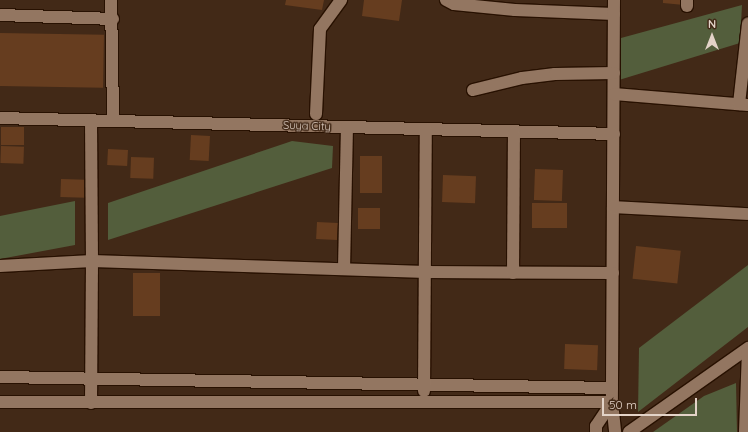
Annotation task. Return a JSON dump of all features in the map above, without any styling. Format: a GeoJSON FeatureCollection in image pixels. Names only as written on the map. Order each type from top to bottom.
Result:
{"type":"FeatureCollection","features":[{"type":"Feature","properties":{"kind":"street"},"geometry":{"type":"LineString","coordinates":[[111,0],[113,19],[113,120]]}},
{"type":"Feature","properties":{"kind":"street"},"geometry":{"type":"LineString","coordinates":[[316,114],[320,29],[341,0]]}},
{"type":"Feature","properties":{"kind":"street"},"geometry":{"type":"LineString","coordinates":[[446,0],[454,4],[516,5],[614,14]]}},
{"type":"Feature","properties":{"kind":"street"},"geometry":{"type":"LineString","coordinates":[[614,0],[612,402],[615,432]]}},
{"type":"Feature","properties":{"kind":"street"},"geometry":{"type":"LineString","coordinates":[[0,15],[113,19]]}},
{"type":"Feature","properties":{"kind":"street"},"geometry":{"type":"LineString","coordinates":[[614,94],[744,104],[748,24]]}},
{"type":"Feature","properties":{"kind":"street"},"geometry":{"type":"LineString","coordinates":[[473,90],[522,78],[556,74],[614,73]]}},
{"type":"Feature","properties":{"kind":"street","name":"Suya City"},"geometry":{"type":"LineString","coordinates":[[0,118],[426,129],[514,133],[614,134]]}},
{"type":"Feature","properties":{"kind":"street"},"geometry":{"type":"LineString","coordinates":[[91,120],[91,403]]}},
{"type":"Feature","properties":{"kind":"street"},"geometry":{"type":"LineString","coordinates":[[344,269],[347,127]]}},
{"type":"Feature","properties":{"kind":"street"},"geometry":{"type":"LineString","coordinates":[[424,402],[426,129]]}},
{"type":"Feature","properties":{"kind":"street"},"geometry":{"type":"LineString","coordinates":[[513,273],[514,133]]}},
{"type":"Feature","properties":{"kind":"street"},"geometry":{"type":"LineString","coordinates":[[613,207],[748,214]]}},
{"type":"Feature","properties":{"kind":"street"},"geometry":{"type":"LineString","coordinates":[[0,266],[92,261],[426,272],[613,273]]}},
{"type":"Feature","properties":{"kind":"street"},"geometry":{"type":"LineString","coordinates":[[629,432],[748,348]]}},
{"type":"Feature","properties":{"kind":"street"},"geometry":{"type":"LineString","coordinates":[[745,432],[748,348]]}},
{"type":"Feature","properties":{"kind":"street"},"geometry":{"type":"LineString","coordinates":[[0,377],[612,388]]}},
{"type":"Feature","properties":{"kind":"street"},"geometry":{"type":"LineString","coordinates":[[0,402],[612,402]]}},
{"type":"Feature","properties":{"kind":"street"},"geometry":{"type":"LineString","coordinates":[[596,432],[596,426],[612,402]]}},
{"type":"Feature","properties":{"kind":"green space"},"geometry":{"type":"Polygon","coordinates":[[[742,5],[740,43],[619,80],[621,38],[742,5]]]}},
{"type":"Feature","properties":{"kind":"green space"},"geometry":{"type":"Polygon","coordinates":[[[292,141],[333,146],[332,168],[108,240],[108,203],[292,141]]]}},
{"type":"Feature","properties":{"kind":"green space"},"geometry":{"type":"Polygon","coordinates":[[[75,201],[75,245],[0,259],[0,216],[75,201]]]}},
{"type":"Feature","properties":{"kind":"green space"},"geometry":{"type":"Polygon","coordinates":[[[748,265],[748,327],[638,412],[639,348],[748,265]]]}},
{"type":"Feature","properties":{"kind":"green space"},"geometry":{"type":"Polygon","coordinates":[[[736,383],[737,432],[653,432],[704,396],[736,383]]]}},
{"type":"Feature","properties":{"kind":"building"},"geometry":{"type":"Polygon","coordinates":[[[286,0],[324,0],[322,10],[285,5],[286,0]]]}},
{"type":"Feature","properties":{"kind":"building"},"geometry":{"type":"Polygon","coordinates":[[[364,0],[402,0],[399,21],[362,16],[364,0]]]}},
{"type":"Feature","properties":{"kind":"building"},"geometry":{"type":"Polygon","coordinates":[[[663,0],[684,0],[684,5],[663,3],[663,0]]]}},
{"type":"Feature","properties":{"kind":"building"},"geometry":{"type":"Polygon","coordinates":[[[0,33],[104,35],[103,88],[0,86],[0,33]]]}},
{"type":"Feature","properties":{"kind":"building"},"geometry":{"type":"Polygon","coordinates":[[[1,127],[24,127],[24,145],[1,145],[1,127]]]}},
{"type":"Feature","properties":{"kind":"building"},"geometry":{"type":"Polygon","coordinates":[[[191,135],[210,136],[209,161],[190,160],[191,135]]]}},
{"type":"Feature","properties":{"kind":"building"},"geometry":{"type":"Polygon","coordinates":[[[1,146],[24,147],[23,164],[0,163],[1,146]]]}},
{"type":"Feature","properties":{"kind":"building"},"geometry":{"type":"Polygon","coordinates":[[[108,149],[128,150],[127,166],[107,165],[108,149]]]}},
{"type":"Feature","properties":{"kind":"building"},"geometry":{"type":"Polygon","coordinates":[[[360,156],[382,156],[382,193],[360,193],[360,156]]]}},
{"type":"Feature","properties":{"kind":"building"},"geometry":{"type":"Polygon","coordinates":[[[131,157],[154,158],[153,179],[130,178],[131,157]]]}},
{"type":"Feature","properties":{"kind":"building"},"geometry":{"type":"Polygon","coordinates":[[[535,169],[563,170],[562,201],[534,200],[535,169]]]}},
{"type":"Feature","properties":{"kind":"building"},"geometry":{"type":"Polygon","coordinates":[[[443,175],[476,176],[475,203],[442,202],[443,175]]]}},
{"type":"Feature","properties":{"kind":"building"},"geometry":{"type":"Polygon","coordinates":[[[61,179],[86,180],[85,198],[60,197],[61,179]]]}},
{"type":"Feature","properties":{"kind":"building"},"geometry":{"type":"Polygon","coordinates":[[[532,203],[567,203],[567,228],[532,228],[532,203]]]}},
{"type":"Feature","properties":{"kind":"building"},"geometry":{"type":"Polygon","coordinates":[[[358,208],[380,208],[380,229],[358,229],[358,208]]]}},
{"type":"Feature","properties":{"kind":"building"},"geometry":{"type":"Polygon","coordinates":[[[317,222],[338,223],[337,240],[316,239],[317,222]]]}},
{"type":"Feature","properties":{"kind":"building"},"geometry":{"type":"Polygon","coordinates":[[[636,246],[681,251],[677,284],[633,279],[636,246]]]}},
{"type":"Feature","properties":{"kind":"building"},"geometry":{"type":"Polygon","coordinates":[[[133,273],[160,273],[160,316],[133,316],[133,273]]]}},
{"type":"Feature","properties":{"kind":"building"},"geometry":{"type":"Polygon","coordinates":[[[565,344],[598,345],[597,370],[564,369],[565,344]]]}}]}
